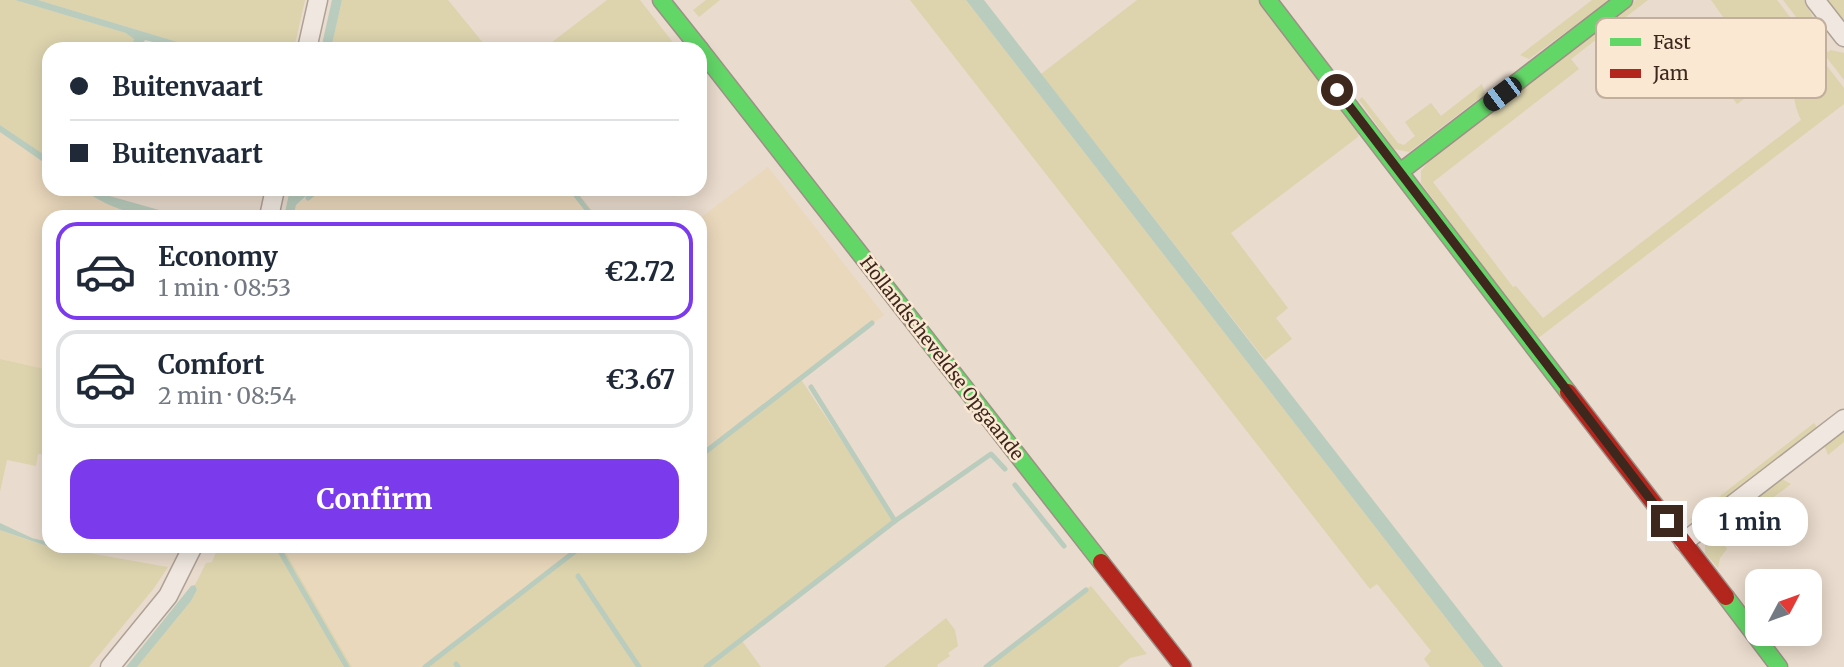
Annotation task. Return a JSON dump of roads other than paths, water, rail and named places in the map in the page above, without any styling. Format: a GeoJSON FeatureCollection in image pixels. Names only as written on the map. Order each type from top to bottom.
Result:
{"type":"FeatureCollection","features":[{"type":"Feature","properties":{"kind":"street"},"geometry":{"type":"LineString","coordinates":[[309,42],[318,0]]}},
{"type":"Feature","properties":{"kind":"street","name":"Hollandscheveldse Opgaande"},"geometry":{"type":"LineString","coordinates":[[661,0],[694,42]]}},
{"type":"Feature","properties":{"kind":"street"},"geometry":{"type":"LineString","coordinates":[[1268,0],[1779,667]]}},
{"type":"Feature","properties":{"kind":"street"},"geometry":{"type":"LineString","coordinates":[[1601,18],[1624,0]]}},
{"type":"Feature","properties":{"kind":"street"},"geometry":{"type":"LineString","coordinates":[[1815,0],[1844,37]]}},
{"type":"Feature","properties":{"kind":"street"},"geometry":{"type":"LineString","coordinates":[[1400,172],[1596,22]]}},
{"type":"Feature","properties":{"kind":"street","name":"Hollandscheveldse Opgaande"},"geometry":{"type":"LineString","coordinates":[[707,58],[1183,667]]}},
{"type":"Feature","properties":{"kind":"street"},"geometry":{"type":"LineString","coordinates":[[1684,542],[1844,419]]}},
{"type":"Feature","properties":{"kind":"street"},"geometry":{"type":"LineString","coordinates":[[110,667],[167,596],[190,553]]}},
{"type":"Feature","properties":{"kind":"waterway"},"geometry":{"type":"LineString","coordinates":[[576,196],[588,210]]}},
{"type":"Feature","properties":{"kind":"waterway"},"geometry":{"type":"LineString","coordinates":[[707,451],[872,323]]}},
{"type":"Feature","properties":{"kind":"waterway"},"geometry":{"type":"LineString","coordinates":[[706,667],[895,521],[811,387]]}},
{"type":"Feature","properties":{"kind":"waterway"},"geometry":{"type":"LineString","coordinates":[[895,521],[991,454],[1005,469]]}},
{"type":"Feature","properties":{"kind":"waterway"},"geometry":{"type":"LineString","coordinates":[[1015,485],[1064,546]]}},
{"type":"Feature","properties":{"kind":"waterway"},"geometry":{"type":"LineString","coordinates":[[281,553],[347,667]]}},
{"type":"Feature","properties":{"kind":"waterway"},"geometry":{"type":"LineString","coordinates":[[425,667],[573,553]]}},
{"type":"Feature","properties":{"kind":"waterway"},"geometry":{"type":"LineString","coordinates":[[578,576],[639,667]]}},
{"type":"Feature","properties":{"kind":"waterway"},"geometry":{"type":"LineString","coordinates":[[986,667],[1086,590]]}}]}
